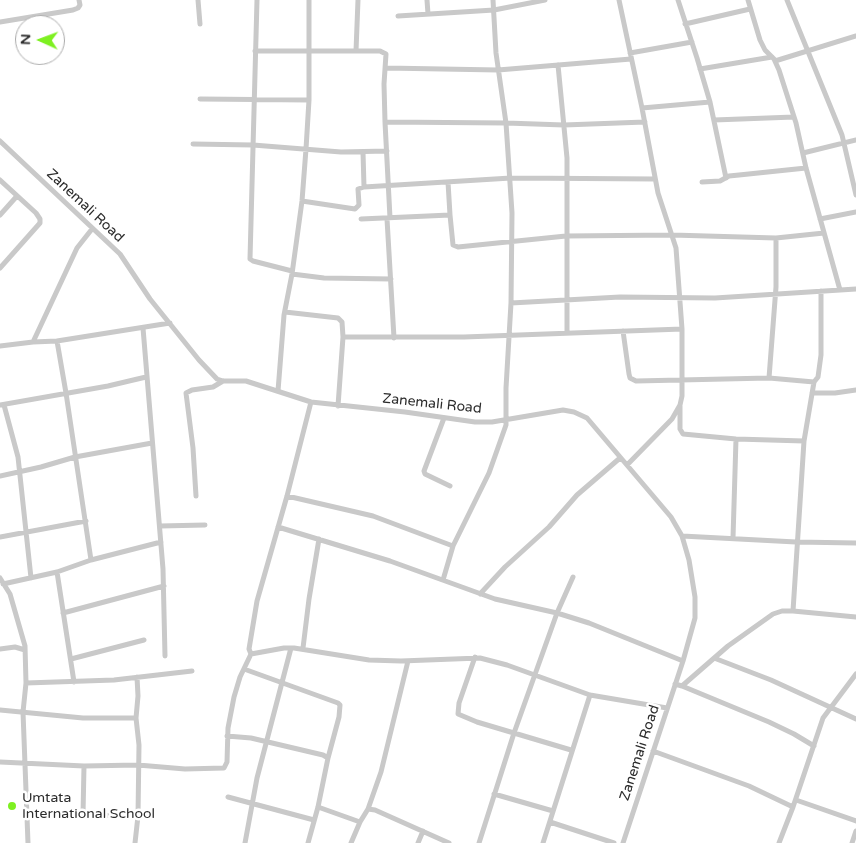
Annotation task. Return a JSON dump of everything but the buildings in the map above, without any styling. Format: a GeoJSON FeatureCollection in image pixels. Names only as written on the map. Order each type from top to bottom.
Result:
{"type":"FeatureCollection","features":[{"type":"Feature","properties":{"kind":"street"},"geometry":{"type":"LineString","coordinates":[[0,22],[73,10],[80,5],[79,0]]}},
{"type":"Feature","properties":{"kind":"street"},"geometry":{"type":"LineString","coordinates":[[198,0],[200,24]]}},
{"type":"Feature","properties":{"kind":"street"},"geometry":{"type":"LineString","coordinates":[[256,0],[250,259],[253,262],[292,273],[324,278],[392,279]]}},
{"type":"Feature","properties":{"kind":"street"},"geometry":{"type":"LineString","coordinates":[[278,391],[285,312],[302,201],[309,100],[309,0]]}},
{"type":"Feature","properties":{"kind":"street"},"geometry":{"type":"LineString","coordinates":[[356,51],[358,0]]}},
{"type":"Feature","properties":{"kind":"street"},"geometry":{"type":"LineString","coordinates":[[427,0],[428,14]]}},
{"type":"Feature","properties":{"kind":"street"},"geometry":{"type":"LineString","coordinates":[[442,580],[453,546],[489,473],[505,432],[512,241],[506,123],[494,40],[494,0]]}},
{"type":"Feature","properties":{"kind":"street"},"geometry":{"type":"LineString","coordinates":[[398,16],[494,10],[545,0]]}},
{"type":"Feature","properties":{"kind":"street"},"geometry":{"type":"LineString","coordinates":[[619,0],[661,206],[676,248],[682,329],[681,433],[736,439],[804,441]]}},
{"type":"Feature","properties":{"kind":"street"},"geometry":{"type":"LineString","coordinates":[[678,0],[710,102],[726,178]]}},
{"type":"Feature","properties":{"kind":"street"},"geometry":{"type":"LineString","coordinates":[[748,0],[760,40],[764,50],[773,59],[779,70],[794,117],[806,168],[840,290]]}},
{"type":"Feature","properties":{"kind":"street"},"geometry":{"type":"LineString","coordinates":[[788,0],[845,143],[856,195]]}},
{"type":"Feature","properties":{"kind":"street"},"geometry":{"type":"LineString","coordinates":[[685,24],[750,9]]}},
{"type":"Feature","properties":{"kind":"street"},"geometry":{"type":"LineString","coordinates":[[700,69],[773,59],[856,36]]}},
{"type":"Feature","properties":{"kind":"street"},"geometry":{"type":"LineString","coordinates":[[630,53],[692,42]]}},
{"type":"Feature","properties":{"kind":"street"},"geometry":{"type":"LineString","coordinates":[[255,51],[380,51],[385,53],[387,57],[384,84],[394,338]]}},
{"type":"Feature","properties":{"kind":"street"},"geometry":{"type":"LineString","coordinates":[[386,68],[498,70],[632,59]]}},
{"type":"Feature","properties":{"kind":"street"},"geometry":{"type":"LineString","coordinates":[[558,66],[567,178],[566,332]]}},
{"type":"Feature","properties":{"kind":"street"},"geometry":{"type":"LineString","coordinates":[[200,99],[309,100]]}},
{"type":"Feature","properties":{"kind":"street"},"geometry":{"type":"LineString","coordinates":[[642,108],[710,102]]}},
{"type":"Feature","properties":{"kind":"street"},"geometry":{"type":"LineString","coordinates":[[714,120],[794,117]]}},
{"type":"Feature","properties":{"kind":"street"},"geometry":{"type":"LineString","coordinates":[[385,122],[564,125],[645,122]]}},
{"type":"Feature","properties":{"kind":"street"},"geometry":{"type":"LineString","coordinates":[[803,153],[856,140]]}},
{"type":"Feature","properties":{"kind":"street","name":"Zanemali Road"},"geometry":{"type":"LineString","coordinates":[[0,141],[120,254],[150,299],[211,374],[223,380],[246,381],[311,402],[475,422],[505,420],[563,410],[574,412],[587,418],[671,517],[682,536],[693,578],[695,618],[683,661],[622,843]]}},
{"type":"Feature","properties":{"kind":"street"},"geometry":{"type":"LineString","coordinates":[[193,144],[253,145],[340,152],[387,151]]}},
{"type":"Feature","properties":{"kind":"street"},"geometry":{"type":"LineString","coordinates":[[363,152],[364,187]]}},
{"type":"Feature","properties":{"kind":"street"},"geometry":{"type":"LineString","coordinates":[[702,182],[720,181],[757,172],[806,168]]}},
{"type":"Feature","properties":{"kind":"street"},"geometry":{"type":"LineString","coordinates":[[302,201],[355,210],[359,205],[358,189],[364,187],[510,178],[655,179]]}},
{"type":"Feature","properties":{"kind":"street"},"geometry":{"type":"LineString","coordinates":[[0,180],[39,216],[40,223],[0,268]]}},
{"type":"Feature","properties":{"kind":"street"},"geometry":{"type":"LineString","coordinates":[[448,182],[453,245],[455,247],[566,236],[672,235],[776,238],[824,233]]}},
{"type":"Feature","properties":{"kind":"street"},"geometry":{"type":"LineString","coordinates":[[0,215],[17,196]]}},
{"type":"Feature","properties":{"kind":"street"},"geometry":{"type":"LineString","coordinates":[[820,219],[856,212]]}},
{"type":"Feature","properties":{"kind":"street"},"geometry":{"type":"LineString","coordinates":[[361,219],[450,215]]}},
{"type":"Feature","properties":{"kind":"street"},"geometry":{"type":"LineString","coordinates":[[33,342],[77,248],[92,229]]}},
{"type":"Feature","properties":{"kind":"street"},"geometry":{"type":"LineString","coordinates":[[769,378],[776,294],[776,238]]}},
{"type":"Feature","properties":{"kind":"street"},"geometry":{"type":"LineString","coordinates":[[511,303],[566,299],[715,298],[856,289]]}},
{"type":"Feature","properties":{"kind":"street"},"geometry":{"type":"LineString","coordinates":[[793,611],[804,441],[814,382],[818,377],[821,355],[822,291]]}},
{"type":"Feature","properties":{"kind":"street"},"geometry":{"type":"LineString","coordinates":[[285,312],[338,318],[342,322],[343,338],[338,406]]}},
{"type":"Feature","properties":{"kind":"street"},"geometry":{"type":"LineString","coordinates":[[0,346],[57,341],[170,323]]}},
{"type":"Feature","properties":{"kind":"street"},"geometry":{"type":"LineString","coordinates":[[143,328],[160,526],[164,586],[165,656]]}},
{"type":"Feature","properties":{"kind":"street"},"geometry":{"type":"LineString","coordinates":[[343,338],[682,329]]}},
{"type":"Feature","properties":{"kind":"street"},"geometry":{"type":"LineString","coordinates":[[623,331],[629,374],[632,380],[769,378],[814,382]]}},
{"type":"Feature","properties":{"kind":"street"},"geometry":{"type":"LineString","coordinates":[[57,341],[91,560]]}},
{"type":"Feature","properties":{"kind":"street"},"geometry":{"type":"LineString","coordinates":[[30,578],[16,444],[2,405],[108,386],[146,377]]}},
{"type":"Feature","properties":{"kind":"street"},"geometry":{"type":"LineString","coordinates":[[196,496],[193,448],[186,393],[192,390],[213,387],[223,380]]}},
{"type":"Feature","properties":{"kind":"street"},"geometry":{"type":"LineString","coordinates":[[812,393],[835,393],[856,390]]}},
{"type":"Feature","properties":{"kind":"street"},"geometry":{"type":"LineString","coordinates":[[0,762],[84,766],[138,765],[224,768],[234,697],[251,654],[249,648],[257,601],[311,402]]}},
{"type":"Feature","properties":{"kind":"street"},"geometry":{"type":"LineString","coordinates":[[627,465],[672,419],[680,405]]}},
{"type":"Feature","properties":{"kind":"street"},"geometry":{"type":"LineString","coordinates":[[444,418],[424,471],[425,474],[450,486]]}},
{"type":"Feature","properties":{"kind":"street"},"geometry":{"type":"LineString","coordinates":[[733,538],[736,439]]}},
{"type":"Feature","properties":{"kind":"street"},"geometry":{"type":"LineString","coordinates":[[0,476],[75,457],[152,443]]}},
{"type":"Feature","properties":{"kind":"street"},"geometry":{"type":"LineString","coordinates":[[480,594],[510,562],[549,527],[577,495],[620,458]]}},
{"type":"Feature","properties":{"kind":"street"},"geometry":{"type":"LineString","coordinates":[[287,496],[373,516],[453,546]]}},
{"type":"Feature","properties":{"kind":"street"},"geometry":{"type":"LineString","coordinates":[[0,537],[86,521]]}},
{"type":"Feature","properties":{"kind":"street"},"geometry":{"type":"LineString","coordinates":[[160,526],[206,525]]}},
{"type":"Feature","properties":{"kind":"street"},"geometry":{"type":"LineString","coordinates":[[278,527],[396,562],[495,599],[557,613],[683,661]]}},
{"type":"Feature","properties":{"kind":"street"},"geometry":{"type":"LineString","coordinates":[[682,536],[856,543]]}},
{"type":"Feature","properties":{"kind":"street"},"geometry":{"type":"LineString","coordinates":[[303,648],[318,539]]}},
{"type":"Feature","properties":{"kind":"street"},"geometry":{"type":"LineString","coordinates":[[0,591],[5,586],[30,578],[161,542]]}},
{"type":"Feature","properties":{"kind":"street"},"geometry":{"type":"LineString","coordinates":[[57,572],[74,682]]}},
{"type":"Feature","properties":{"kind":"street"},"geometry":{"type":"LineString","coordinates":[[479,843],[514,733],[557,613],[573,577]]}},
{"type":"Feature","properties":{"kind":"street"},"geometry":{"type":"LineString","coordinates":[[0,578],[10,594],[25,650],[26,683],[23,712],[28,843]]}},
{"type":"Feature","properties":{"kind":"street"},"geometry":{"type":"LineString","coordinates":[[63,613],[164,586]]}},
{"type":"Feature","properties":{"kind":"street"},"geometry":{"type":"LineString","coordinates":[[682,686],[714,658],[767,617],[782,611],[856,617]]}},
{"type":"Feature","properties":{"kind":"street"},"geometry":{"type":"LineString","coordinates":[[71,659],[144,640]]}},
{"type":"Feature","properties":{"kind":"street"},"geometry":{"type":"LineString","coordinates":[[0,649],[15,648],[25,650]]}},
{"type":"Feature","properties":{"kind":"street"},"geometry":{"type":"LineString","coordinates":[[245,843],[252,803],[292,648]]}},
{"type":"Feature","properties":{"kind":"street"},"geometry":{"type":"LineString","coordinates":[[251,654],[303,648],[368,660],[408,661],[475,657],[507,665],[590,695],[667,708]]}},
{"type":"Feature","properties":{"kind":"street"},"geometry":{"type":"LineString","coordinates":[[475,657],[459,703],[458,714],[464,718],[571,750]]}},
{"type":"Feature","properties":{"kind":"street"},"geometry":{"type":"LineString","coordinates":[[714,658],[771,680],[856,720]]}},
{"type":"Feature","properties":{"kind":"street"},"geometry":{"type":"LineString","coordinates":[[351,843],[360,822],[368,810],[388,746],[408,661]]}},
{"type":"Feature","properties":{"kind":"street"},"geometry":{"type":"LineString","coordinates":[[244,669],[338,703],[340,706],[318,807],[308,843]]}},
{"type":"Feature","properties":{"kind":"street"},"geometry":{"type":"LineString","coordinates":[[26,683],[74,682],[192,671]]}},
{"type":"Feature","properties":{"kind":"street"},"geometry":{"type":"LineString","coordinates":[[779,843],[796,800],[823,718],[856,674]]}},
{"type":"Feature","properties":{"kind":"street"},"geometry":{"type":"LineString","coordinates":[[135,843],[138,816],[139,746],[136,718],[137,677]]}},
{"type":"Feature","properties":{"kind":"street"},"geometry":{"type":"LineString","coordinates":[[675,684],[724,702],[794,734],[814,746]]}},
{"type":"Feature","properties":{"kind":"street"},"geometry":{"type":"LineString","coordinates":[[543,843],[590,695]]}},
{"type":"Feature","properties":{"kind":"street"},"geometry":{"type":"LineString","coordinates":[[0,710],[83,718],[136,718]]}},
{"type":"Feature","properties":{"kind":"street"},"geometry":{"type":"LineString","coordinates":[[228,736],[268,742],[323,755],[328,758]]}},
{"type":"Feature","properties":{"kind":"street"},"geometry":{"type":"LineString","coordinates":[[653,751],[749,786],[793,807]]}},
{"type":"Feature","properties":{"kind":"street"},"geometry":{"type":"LineString","coordinates":[[84,766],[83,815],[138,816]]}},
{"type":"Feature","properties":{"kind":"street"},"geometry":{"type":"LineString","coordinates":[[494,794],[553,811]]}},
{"type":"Feature","properties":{"kind":"street"},"geometry":{"type":"LineString","coordinates":[[228,797],[314,820]]}},
{"type":"Feature","properties":{"kind":"street"},"geometry":{"type":"LineString","coordinates":[[796,800],[856,821]]}},
{"type":"Feature","properties":{"kind":"street"},"geometry":{"type":"LineString","coordinates":[[318,807],[360,822]]}},
{"type":"Feature","properties":{"kind":"street"},"geometry":{"type":"LineString","coordinates":[[368,810],[375,810],[449,843]]}},
{"type":"Feature","properties":{"kind":"street"},"geometry":{"type":"LineString","coordinates":[[550,822],[614,843]]}},
{"type":"Feature","properties":{"kind":"street"},"geometry":{"type":"LineString","coordinates":[[418,843],[423,831]]}},
{"type":"Feature","properties":{"kind":"street"},"geometry":{"type":"LineString","coordinates":[[852,843],[856,831]]}},
{"type":"Feature","properties":{"kind":"place","name":"Umtata International School"},"geometry":{"type":"Point","coordinates":[12,806]}}]}
